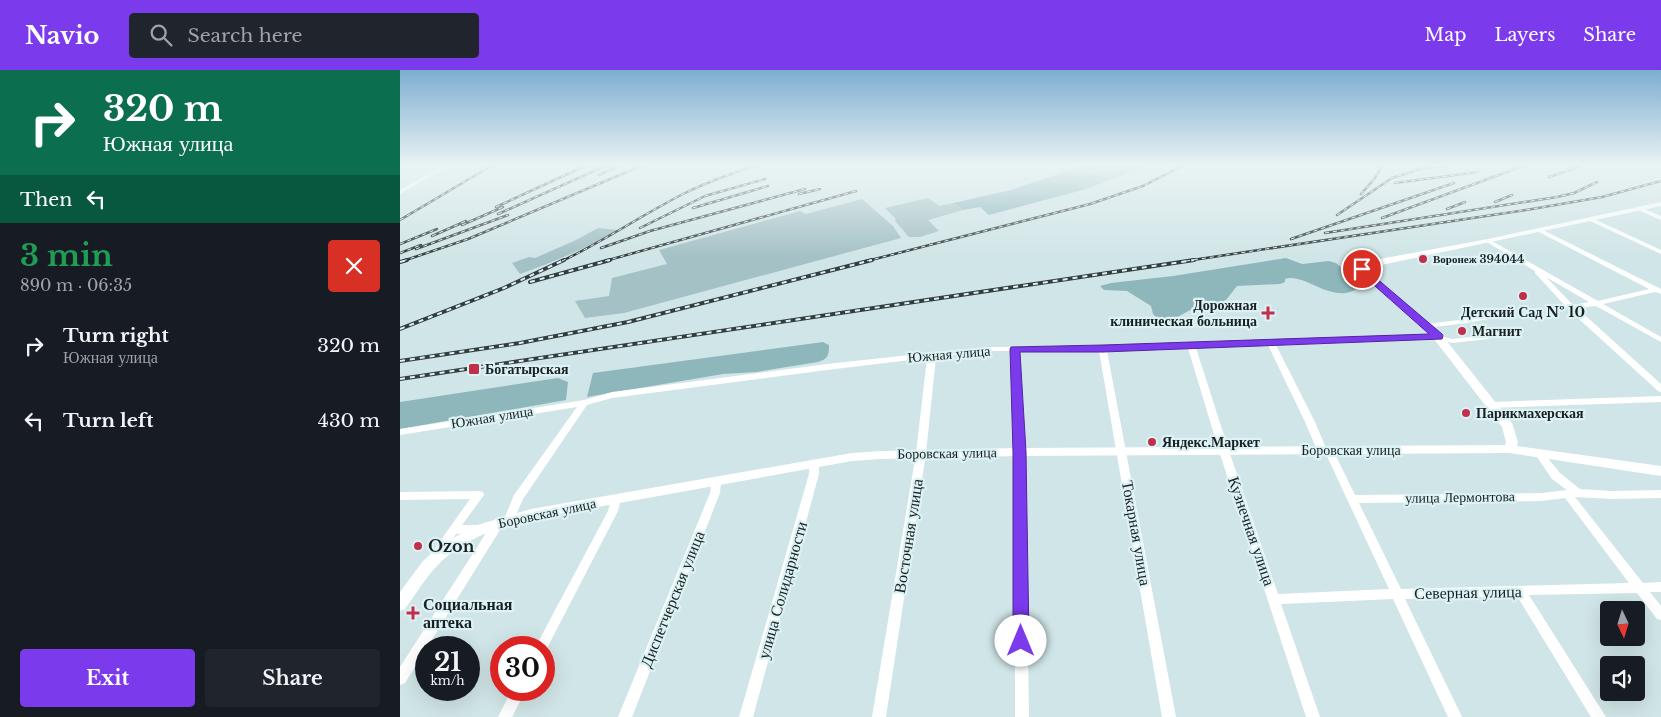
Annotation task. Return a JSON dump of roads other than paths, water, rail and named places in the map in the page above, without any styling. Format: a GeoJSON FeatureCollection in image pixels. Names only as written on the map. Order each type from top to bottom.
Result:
{"type":"FeatureCollection","features":[{"type":"Feature","properties":{"kind":"street"},"geometry":{"type":"LineString","coordinates":[[1661,204],[1362,267],[1366,275],[1438,336],[1511,431],[1512,442],[1509,449],[1661,471]]}},
{"type":"Feature","properties":{"kind":"street"},"geometry":{"type":"LineString","coordinates":[[1640,209],[1661,218]]}},
{"type":"Feature","properties":{"kind":"street"},"geometry":{"type":"LineString","coordinates":[[1590,219],[1661,252]]}},
{"type":"Feature","properties":{"kind":"street"},"geometry":{"type":"LineString","coordinates":[[1539,230],[1659,290]]}},
{"type":"Feature","properties":{"kind":"street"},"geometry":{"type":"LineString","coordinates":[[1488,241],[1661,340]]}},
{"type":"Feature","properties":{"kind":"street"},"geometry":{"type":"LineString","coordinates":[[1528,264],[1571,307],[1661,389]]}},
{"type":"Feature","properties":{"kind":"street"},"geometry":{"type":"LineString","coordinates":[[1571,307],[1659,290]]}},
{"type":"Feature","properties":{"kind":"street"},"geometry":{"type":"LineString","coordinates":[[1426,326],[1467,321],[1511,312]]}},
{"type":"Feature","properties":{"kind":"street","name":"Южная улица"},"geometry":{"type":"LineString","coordinates":[[400,432],[584,403],[612,395],[932,354],[1015,349],[1103,349],[1438,336],[1452,341],[1488,338]]}},
{"type":"Feature","properties":{"kind":"street"},"geometry":{"type":"LineString","coordinates":[[1270,342],[1352,499],[1455,717]]}},
{"type":"Feature","properties":{"kind":"street","name":"Кузнечная улица"},"geometry":{"type":"LineString","coordinates":[[1191,345],[1224,451],[1313,717]]}},
{"type":"Feature","properties":{"kind":"street"},"geometry":{"type":"LineString","coordinates":[[1015,349],[1020,452],[1022,717]]}},
{"type":"Feature","properties":{"kind":"street","name":"Токарная улица"},"geometry":{"type":"LineString","coordinates":[[1103,349],[1123,452],[1169,717]]}},
{"type":"Feature","properties":{"kind":"street","name":"Восточная улица"},"geometry":{"type":"LineString","coordinates":[[879,717],[921,453],[932,354]]}},
{"type":"Feature","properties":{"kind":"street"},"geometry":{"type":"LineString","coordinates":[[1492,405],[1661,398]]}},
{"type":"Feature","properties":{"kind":"street"},"geometry":{"type":"LineString","coordinates":[[400,678],[518,498],[584,403]]}},
{"type":"Feature","properties":{"kind":"street","name":"Боровская улица"},"geometry":{"type":"LineString","coordinates":[[400,604],[433,560],[453,545],[482,529],[504,521],[814,463],[872,455],[921,453],[1509,449]]}},
{"type":"Feature","properties":{"kind":"street"},"geometry":{"type":"LineString","coordinates":[[1538,452],[1572,494],[1639,587],[1661,614]]}},
{"type":"Feature","properties":{"kind":"street","name":"улица Солидарности"},"geometry":{"type":"LineString","coordinates":[[746,717],[814,474],[814,463]]}},
{"type":"Feature","properties":{"kind":"street","name":"Диспетчерская улица"},"geometry":{"type":"LineString","coordinates":[[625,717],[715,493],[716,481]]}},
{"type":"Feature","properties":{"kind":"street","name":"улица Лермонтова"},"geometry":{"type":"LineString","coordinates":[[1352,499],[1661,494]]}},
{"type":"Feature","properties":{"kind":"street"},"geometry":{"type":"LineString","coordinates":[[400,496],[479,495],[433,560]]}},
{"type":"Feature","properties":{"kind":"street"},"geometry":{"type":"LineString","coordinates":[[547,636],[614,511],[616,499]]}},
{"type":"Feature","properties":{"kind":"street","name":"Боровская улица"},"geometry":{"type":"LineString","coordinates":[[453,530],[482,529]]}},
{"type":"Feature","properties":{"kind":"street","name":"Северная улица"},"geometry":{"type":"LineString","coordinates":[[1275,599],[1661,587]]}},
{"type":"Feature","properties":{"kind":"street"},"geometry":{"type":"LineString","coordinates":[[1520,591],[1598,717]]}},
{"type":"Feature","properties":{"kind":"street"},"geometry":{"type":"LineString","coordinates":[[505,717],[513,701]]}},
{"type":"Feature","properties":{"kind":"railway"},"geometry":{"type":"LineString","coordinates":[[400,220],[440,196]]}},
{"type":"Feature","properties":{"kind":"railway"},"geometry":{"type":"LineString","coordinates":[[496,207],[519,196]]}},
{"type":"Feature","properties":{"kind":"railway"},"geometry":{"type":"LineString","coordinates":[[498,214],[538,196]]}},
{"type":"Feature","properties":{"kind":"railway"},"geometry":{"type":"LineString","coordinates":[[403,261],[468,239],[569,196]]}},
{"type":"Feature","properties":{"kind":"railway"},"geometry":{"type":"LineString","coordinates":[[563,260],[679,196]]}},
{"type":"Feature","properties":{"kind":"railway"},"geometry":{"type":"LineString","coordinates":[[640,228],[705,196]]}},
{"type":"Feature","properties":{"kind":"railway"},"geometry":{"type":"LineString","coordinates":[[693,208],[733,196]]}},
{"type":"Feature","properties":{"kind":"railway"},"geometry":{"type":"LineString","coordinates":[[601,248],[650,231],[778,196]]}},
{"type":"Feature","properties":{"kind":"railway"},"geometry":{"type":"LineString","coordinates":[[605,261],[837,196]]}},
{"type":"Feature","properties":{"kind":"railway"},"geometry":{"type":"LineString","coordinates":[[867,261],[1090,204],[1113,196]]}},
{"type":"Feature","properties":{"kind":"railway"},"geometry":{"type":"LineString","coordinates":[[1337,215],[1365,196]]}},
{"type":"Feature","properties":{"kind":"railway"},"geometry":{"type":"LineString","coordinates":[[1291,239],[1416,196]]}},
{"type":"Feature","properties":{"kind":"railway"},"geometry":{"type":"LineString","coordinates":[[1382,218],[1441,196]]}},
{"type":"Feature","properties":{"kind":"railway"},"geometry":{"type":"LineString","coordinates":[[1495,202],[1509,196]]}},
{"type":"Feature","properties":{"kind":"railway"},"geometry":{"type":"LineString","coordinates":[[1325,233],[1560,196]]}},
{"type":"Feature","properties":{"kind":"railway"},"geometry":{"type":"LineString","coordinates":[[1186,261],[1532,209],[1605,196]]}},
{"type":"Feature","properties":{"kind":"railway"},"geometry":{"type":"LineString","coordinates":[[1447,209],[1465,202]]}},
{"type":"Feature","properties":{"kind":"railway"},"geometry":{"type":"LineString","coordinates":[[462,225],[503,207]]}},
{"type":"Feature","properties":{"kind":"railway"},"geometry":{"type":"LineString","coordinates":[[416,249],[508,215]]}},
{"type":"Feature","properties":{"kind":"railway"},"geometry":{"type":"LineString","coordinates":[[432,236],[466,221]]}},
{"type":"Feature","properties":{"kind":"railway"},"geometry":{"type":"LineString","coordinates":[[400,244],[437,229]]}},
{"type":"Feature","properties":{"kind":"railway"},"geometry":{"type":"LineString","coordinates":[[400,253],[421,245]]}},
{"type":"Feature","properties":{"kind":"railway"},"geometry":{"type":"LineString","coordinates":[[400,262],[407,260]]}},
{"type":"Feature","properties":{"kind":"railway"},"geometry":{"type":"LineString","coordinates":[[400,329],[504,288],[563,260]]}},
{"type":"Feature","properties":{"kind":"railway"},"geometry":{"type":"LineString","coordinates":[[530,282],[610,260]]}},
{"type":"Feature","properties":{"kind":"railway"},"geometry":{"type":"LineString","coordinates":[[400,361],[520,343],[628,322],[872,260]]}},
{"type":"Feature","properties":{"kind":"railway"},"geometry":{"type":"LineString","coordinates":[[400,379],[1194,260]]}},
{"type":"Feature","properties":{"kind":"place","name":"Воронеж 394044"},"geometry":{"type":"Point","coordinates":[1423,259]}},
{"type":"Feature","properties":{"kind":"place","name":"Детский Сад № 10"},"geometry":{"type":"Point","coordinates":[1523,296]}},
{"type":"Feature","properties":{"kind":"place","name":"Дорожная клиническая больница"},"geometry":{"type":"Point","coordinates":[1268,313]}},
{"type":"Feature","properties":{"kind":"place","name":"Магнит"},"geometry":{"type":"Point","coordinates":[1462,331]}},
{"type":"Feature","properties":{"kind":"place","name":"Богатырская"},"geometry":{"type":"Point","coordinates":[474,369]}},
{"type":"Feature","properties":{"kind":"place","name":"Парикмахерская"},"geometry":{"type":"Point","coordinates":[1466,413]}},
{"type":"Feature","properties":{"kind":"place","name":"Яндекс.Маркет"},"geometry":{"type":"Point","coordinates":[1152,442]}},
{"type":"Feature","properties":{"kind":"place","name":"Ozon"},"geometry":{"type":"Point","coordinates":[418,546]}},
{"type":"Feature","properties":{"kind":"place","name":"Социальная аптека"},"geometry":{"type":"Point","coordinates":[413,613]}}]}
